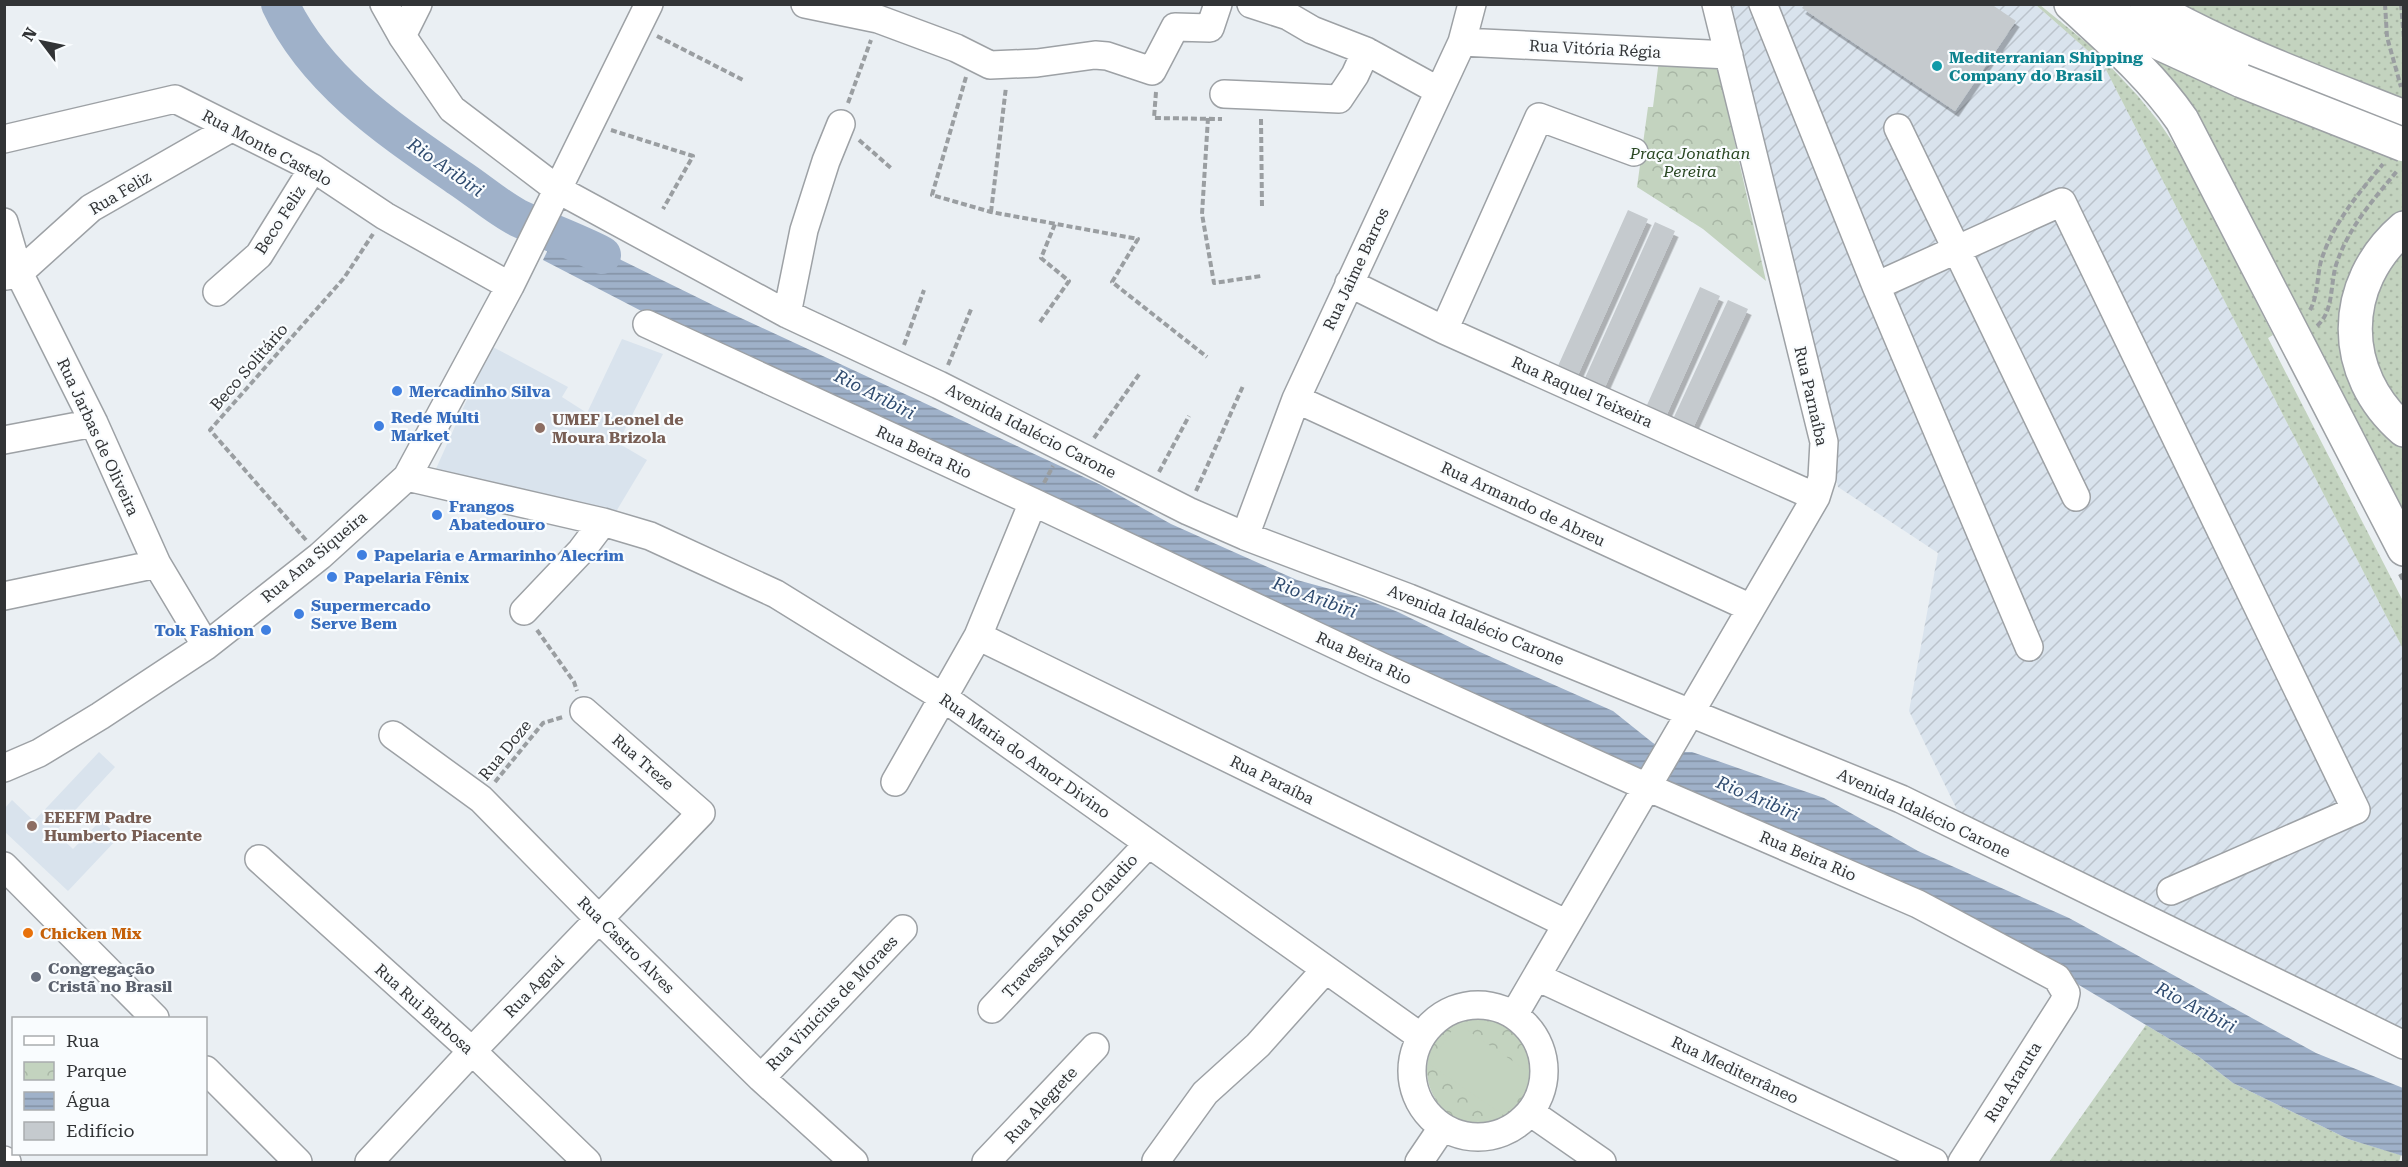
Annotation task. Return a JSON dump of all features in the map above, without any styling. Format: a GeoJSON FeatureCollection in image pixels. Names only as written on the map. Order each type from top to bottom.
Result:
{"type":"FeatureCollection","features":[{"type":"Feature","properties":{"kind":"main road"},"geometry":{"type":"LineString","coordinates":[[2071,4],[2136,64],[2168,100],[2182,120],[2403,549]]}},
{"type":"Feature","properties":{"kind":"main road"},"geometry":{"type":"LineString","coordinates":[[2095,4],[2161,44],[2403,117]]}},
{"type":"Feature","properties":{"kind":"main road"},"geometry":{"type":"LineString","coordinates":[[2146,4],[2204,35],[2247,69],[2398,156]]}},
{"type":"Feature","properties":{"kind":"main road"},"geometry":{"type":"LineString","coordinates":[[2403,228],[2381,250],[2366,277],[2356,307],[2355,338],[2361,369],[2367,383],[2383,410],[2403,430]]}},
{"type":"Feature","properties":{"kind":"street","name":"Avenida Idalécio Carone"},"geometry":{"type":"LineString","coordinates":[[384,4],[402,36],[452,109],[557,189],[787,314],[939,385],[1070,457],[1245,536],[1409,597],[1901,799],[2403,1045]]}},
{"type":"Feature","properties":{"kind":"street"},"geometry":{"type":"LineString","coordinates":[[402,36],[418,4]]}},
{"type":"Feature","properties":{"kind":"street"},"geometry":{"type":"LineString","coordinates":[[805,4],[878,19],[937,40],[990,65],[1009,65],[1095,55],[1107,56],[1152,71],[1175,27],[1210,28],[1218,4]]}},
{"type":"Feature","properties":{"kind":"street"},"geometry":{"type":"LineString","coordinates":[[1251,4],[1294,10],[1312,30],[1366,51],[1439,91]]}},
{"type":"Feature","properties":{"kind":"street","name":"Rua Jaime Barros"},"geometry":{"type":"LineString","coordinates":[[1245,536],[1296,399],[1462,42],[1472,4]]}},
{"type":"Feature","properties":{"kind":"street","name":"Rua Parnaíba"},"geometry":{"type":"LineString","coordinates":[[1649,784],[1816,497],[1822,478],[1824,441],[1716,4]]}},
{"type":"Feature","properties":{"kind":"street"},"geometry":{"type":"LineString","coordinates":[[1763,4],[1876,285],[2029,647]]}},
{"type":"Feature","properties":{"kind":"street"},"geometry":{"type":"LineString","coordinates":[[1773,4],[1784,52]]}},
{"type":"Feature","properties":{"kind":"street","name":"Rua Ana Siqueira"},"geometry":{"type":"LineString","coordinates":[[4,768],[39,753],[206,646],[320,556],[407,477],[510,286],[643,15]]}},
{"type":"Feature","properties":{"kind":"street","name":"Rua Vitória Régia"},"geometry":{"type":"LineString","coordinates":[[1462,42],[1729,55]]}},
{"type":"Feature","properties":{"kind":"street"},"geometry":{"type":"LineString","coordinates":[[1224,94],[1339,99],[1355,75],[1366,51]]}},
{"type":"Feature","properties":{"kind":"street","name":"Rua Monte Castelo"},"geometry":{"type":"LineString","coordinates":[[4,139],[174,99],[313,168],[385,216],[510,286]]}},
{"type":"Feature","properties":{"kind":"street"},"geometry":{"type":"LineString","coordinates":[[1444,330],[1539,117],[1634,152]]}},
{"type":"Feature","properties":{"kind":"street"},"geometry":{"type":"LineString","coordinates":[[787,314],[804,230],[826,160],[841,124]]}},
{"type":"Feature","properties":{"kind":"street","name":"Rua Feliz"},"geometry":{"type":"LineString","coordinates":[[12,274],[91,208],[231,128]]}},
{"type":"Feature","properties":{"kind":"street"},"geometry":{"type":"LineString","coordinates":[[1898,128],[2076,497]]}},
{"type":"Feature","properties":{"kind":"street","name":"Beco Feliz"},"geometry":{"type":"LineString","coordinates":[[217,292],[259,255],[313,168]]}},
{"type":"Feature","properties":{"kind":"street"},"geometry":{"type":"LineString","coordinates":[[1876,285],[2062,202],[2356,810],[2170,891]]}},
{"type":"Feature","properties":{"kind":"street","name":"Rua Jarbas de Oliveira"},"geometry":{"type":"LineString","coordinates":[[4,222],[12,274],[94,423],[157,564],[206,646]]}},
{"type":"Feature","properties":{"kind":"street","name":"Rua Raquel Teixeira"},"geometry":{"type":"LineString","coordinates":[[1349,283],[1444,330],[1816,497]]}},
{"type":"Feature","properties":{"kind":"street","name":"Rua Beira Rio"},"geometry":{"type":"LineString","coordinates":[[647,324],[1038,495],[1380,666],[1918,904],[2057,978],[2066,993],[2064,1002]]}},
{"type":"Feature","properties":{"kind":"street","name":"Rua Armando de Abreu"},"geometry":{"type":"LineString","coordinates":[[1296,399],[1751,608]]}},
{"type":"Feature","properties":{"kind":"street"},"geometry":{"type":"LineString","coordinates":[[4,440],[94,423]]}},
{"type":"Feature","properties":{"kind":"street","name":"Rua Maria do Amor Divino"},"geometry":{"type":"LineString","coordinates":[[407,477],[603,522],[650,536],[776,594],[944,698],[1421,1037]]}},
{"type":"Feature","properties":{"kind":"street"},"geometry":{"type":"LineString","coordinates":[[895,782],[978,636],[1038,495]]}},
{"type":"Feature","properties":{"kind":"street"},"geometry":{"type":"LineString","coordinates":[[524,611],[581,552],[603,522]]}},
{"type":"Feature","properties":{"kind":"street"},"geometry":{"type":"LineString","coordinates":[[4,596],[157,564]]}},
{"type":"Feature","properties":{"kind":"street","name":"Rua Paraíba"},"geometry":{"type":"LineString","coordinates":[[978,636],[1567,924]]}},
{"type":"Feature","properties":{"kind":"street","name":"Rua Treze"},"geometry":{"type":"LineString","coordinates":[[584,711],[701,813]]}},
{"type":"Feature","properties":{"kind":"street","name":"Rua Castro Alves"},"geometry":{"type":"LineString","coordinates":[[393,735],[481,799],[599,919],[761,1077],[854,1162]]}},
{"type":"Feature","properties":{"kind":"street"},"geometry":{"type":"LineString","coordinates":[[1514,1015],[1649,784]]}},
{"type":"Feature","properties":{"kind":"street","name":"Rua Aguaí"},"geometry":{"type":"LineString","coordinates":[[369,1162],[701,813]]}},
{"type":"Feature","properties":{"kind":"street","name":"Travessa Afonso Claudio"},"geometry":{"type":"LineString","coordinates":[[992,1009],[1148,844]]}},
{"type":"Feature","properties":{"kind":"street","name":"Rua Rui Barbosa"},"geometry":{"type":"LineString","coordinates":[[259,859],[472,1052],[587,1162]]}},
{"type":"Feature","properties":{"kind":"street"},"geometry":{"type":"LineString","coordinates":[[4,866],[154,1017]]}},
{"type":"Feature","properties":{"kind":"street","name":"Rua Vinícius de Moraes"},"geometry":{"type":"LineString","coordinates":[[761,1077],[903,929]]}},
{"type":"Feature","properties":{"kind":"street"},"geometry":{"type":"LineString","coordinates":[[1157,1162],[1205,1093],[1258,1045],[1325,970]]}},
{"type":"Feature","properties":{"kind":"street","name":"Rua Mediterrâneo"},"geometry":{"type":"LineString","coordinates":[[1537,977],[1934,1162]]}},
{"type":"Feature","properties":{"kind":"street","name":"Rua Araruta"},"geometry":{"type":"LineString","coordinates":[[1962,1162],[2064,1002]]}},
{"type":"Feature","properties":{"kind":"street"},"geometry":{"type":"LineString","coordinates":[[1490,1005],[1514,1015],[1532,1032],[1542,1054],[1544,1066],[1542,1091],[1530,1113],[1512,1129],[1489,1137],[1465,1137],[1442,1128],[1424,1110],[1413,1087],[1412,1061],[1421,1037],[1439,1017],[1464,1006],[1490,1005]]}},
{"type":"Feature","properties":{"kind":"street","name":"Rua Alegrete"},"geometry":{"type":"LineString","coordinates":[[986,1162],[1095,1047]]}},
{"type":"Feature","properties":{"kind":"street"},"geometry":{"type":"LineString","coordinates":[[207,1071],[298,1162]]}},
{"type":"Feature","properties":{"kind":"street"},"geometry":{"type":"LineString","coordinates":[[1530,1113],[1602,1162]]}},
{"type":"Feature","properties":{"kind":"street"},"geometry":{"type":"LineString","coordinates":[[1419,1162],[1442,1128]]}},
{"type":"Feature","properties":{"kind":"path"},"geometry":{"type":"LineString","coordinates":[[2385,4],[2387,37],[2403,97]]}},
{"type":"Feature","properties":{"kind":"path"},"geometry":{"type":"LineString","coordinates":[[2401,4],[2403,39]]}},
{"type":"Feature","properties":{"kind":"path"},"geometry":{"type":"LineString","coordinates":[[643,15],[745,81]]}},
{"type":"Feature","properties":{"kind":"path"},"geometry":{"type":"LineString","coordinates":[[878,19],[841,124],[891,168]]}},
{"type":"Feature","properties":{"kind":"path"},"geometry":{"type":"LineString","coordinates":[[972,56],[932,195],[991,212],[1138,239],[1112,282],[1207,357]]}},
{"type":"Feature","properties":{"kind":"path"},"geometry":{"type":"LineString","coordinates":[[991,212],[1009,65]]}},
{"type":"Feature","properties":{"kind":"path"},"geometry":{"type":"LineString","coordinates":[[1208,118],[1202,213],[1214,283],[1262,276]]}},
{"type":"Feature","properties":{"kind":"path"},"geometry":{"type":"LineString","coordinates":[[1262,119],[1262,207]]}},
{"type":"Feature","properties":{"kind":"path"},"geometry":{"type":"LineString","coordinates":[[590,123],[693,156],[663,209]]}},
{"type":"Feature","properties":{"kind":"path"},"geometry":{"type":"LineString","coordinates":[[2292,332],[2311,309],[2322,261],[2338,221],[2398,156]]}},
{"type":"Feature","properties":{"kind":"path"},"geometry":{"type":"LineString","coordinates":[[2292,332],[2315,327],[2324,318],[2336,265],[2352,229],[2398,156]]}},
{"type":"Feature","properties":{"kind":"path","name":"Beco Solitário"},"geometry":{"type":"LineString","coordinates":[[320,556],[210,430],[344,278],[385,216]]}},
{"type":"Feature","properties":{"kind":"path"},"geometry":{"type":"LineString","coordinates":[[1040,322],[1069,281],[1041,258],[1055,224]]}},
{"type":"Feature","properties":{"kind":"path"},"geometry":{"type":"LineString","coordinates":[[909,372],[915,358],[901,352],[924,290]]}},
{"type":"Feature","properties":{"kind":"path"},"geometry":{"type":"LineString","coordinates":[[939,385],[972,306]]}},
{"type":"Feature","properties":{"kind":"path"},"geometry":{"type":"LineString","coordinates":[[1038,495],[1140,373]]}},
{"type":"Feature","properties":{"kind":"path"},"geometry":{"type":"LineString","coordinates":[[1188,511],[1243,386]]}},
{"type":"Feature","properties":{"kind":"path"},"geometry":{"type":"LineString","coordinates":[[1149,492],[1189,416]]}},
{"type":"Feature","properties":{"kind":"path"},"geometry":{"type":"LineString","coordinates":[[524,611],[574,682],[584,711]]}},
{"type":"Feature","properties":{"kind":"path","name":"Rua Doze"},"geometry":{"type":"LineString","coordinates":[[481,799],[543,723],[584,711]]}},
{"type":"Feature","properties":{"kind":"shaded area"},"geometry":{"type":"Polygon","coordinates":[[[1729,5],[2036,5],[2103,64],[2403,649],[2404,1034],[1961,818],[1909,711],[1938,553],[1838,487],[1729,5]]]}},
{"type":"Feature","properties":{"kind":"shaded area","name":"UMEF Leonel de Moura Brizola"},"geometry":{"type":"Polygon","coordinates":[[[622,339],[663,354],[618,443],[647,460],[611,520],[435,471],[491,346],[568,387],[562,397],[587,413],[622,339]]]}},
{"type":"Feature","properties":{"kind":"shaded area","name":"EEEFM Padre Humberto Piacente"},"geometry":{"type":"Polygon","coordinates":[[[99,752],[115,767],[55,832],[73,849],[101,820],[119,837],[68,891],[5,832],[5,808],[12,800],[34,821],[99,752]]]}},
{"type":"Feature","properties":{"kind":"green space"},"geometry":{"type":"Polygon","coordinates":[[[2036,5],[2040,5],[2093,48],[2138,96],[2180,153],[2273,335],[2268,338],[2403,601],[2403,649],[2103,64],[2036,5]]]}},
{"type":"Feature","properties":{"kind":"green space"},"geometry":{"type":"Polygon","coordinates":[[[2177,5],[2403,5],[2403,526],[2135,47],[2177,5]]]}},
{"type":"Feature","properties":{"kind":"green space","name":"Praça Jonathan Pereira"},"geometry":{"type":"Polygon","coordinates":[[[1659,60],[1707,60],[1718,68],[1766,281],[1703,229],[1637,187],[1648,107],[1653,107],[1659,60]]]}},
{"type":"Feature","properties":{"kind":"green space"},"geometry":{"type":"Polygon","coordinates":[[[1482,1015],[1503,1020],[1521,1031],[1532,1049],[1537,1070],[1532,1091],[1521,1109],[1503,1120],[1482,1125],[1461,1120],[1443,1109],[1432,1091],[1427,1070],[1432,1049],[1443,1031],[1461,1020],[1482,1015]]]}},
{"type":"Feature","properties":{"kind":"green space"},"geometry":{"type":"Polygon","coordinates":[[[1457,1023],[1533,1075],[1505,1116],[1429,1064],[1457,1023]]]}},
{"type":"Feature","properties":{"kind":"green space"},"geometry":{"type":"Polygon","coordinates":[[[2146,1025],[2198,1056],[2233,1083],[2348,1139],[2401,1155],[2399,1162],[2049,1162],[2146,1025]]]}},
{"type":"Feature","properties":{"kind":"water","name":"Rio Aribiri"},"geometry":{"type":"Polygon","coordinates":[[[558,229],[715,306],[1101,485],[1171,524],[1297,580],[1363,598],[1398,612],[1480,652],[1613,711],[1653,743],[1670,752],[1692,752],[1824,798],[1918,851],[2069,918],[2316,1053],[2403,1088],[2403,1156],[2348,1139],[2233,1083],[2198,1056],[2037,960],[1413,669],[1377,649],[709,346],[543,260],[558,229]]]}},
{"type":"Feature","properties":{"kind":"building","name":"Mediterranian Shipping Company do Brasil"},"geometry":{"type":"Polygon","coordinates":[[[1805,4],[1991,4],[2016,21],[1955,111],[1802,8],[1805,4]]]}},
{"type":"Feature","properties":{"kind":"building"},"geometry":{"type":"Polygon","coordinates":[[[1628,210],[1648,219],[1578,375],[1558,366],[1628,210]]]}},
{"type":"Feature","properties":{"kind":"building"},"geometry":{"type":"Polygon","coordinates":[[[1655,222],[1675,231],[1605,387],[1585,378],[1655,222]]]}},
{"type":"Feature","properties":{"kind":"building"},"geometry":{"type":"Polygon","coordinates":[[[1700,287],[1720,296],[1667,414],[1647,405],[1700,287]]]}},
{"type":"Feature","properties":{"kind":"building"},"geometry":{"type":"Polygon","coordinates":[[[1728,300],[1748,309],[1694,426],[1674,417],[1728,300]]]}},
{"type":"Feature","properties":{"kind":"waterway","name":"Rio Aribiri"},"geometry":{"type":"LineString","coordinates":[[280,4],[295,32],[313,57],[357,102],[381,122],[510,214],[602,255]]}},
{"type":"Feature","properties":{"kind":"place","name":"Mediterranian Shipping Company do Brasil"},"geometry":{"type":"Point","coordinates":[1937,66]}},
{"type":"Feature","properties":{"kind":"place","name":"Mercadinho Silva"},"geometry":{"type":"Point","coordinates":[397,391]}},
{"type":"Feature","properties":{"kind":"place","name":"Rede Multi Market"},"geometry":{"type":"Point","coordinates":[379,426]}},
{"type":"Feature","properties":{"kind":"place","name":"UMEF Leonel de Moura Brizola"},"geometry":{"type":"Point","coordinates":[540,428]}},
{"type":"Feature","properties":{"kind":"place","name":"Frangos Abatedouro"},"geometry":{"type":"Point","coordinates":[437,515]}},
{"type":"Feature","properties":{"kind":"place","name":"Papelaria e Armarinho Alecrim"},"geometry":{"type":"Point","coordinates":[362,555]}},
{"type":"Feature","properties":{"kind":"place","name":"Papelaria Fênix"},"geometry":{"type":"Point","coordinates":[332,577]}},
{"type":"Feature","properties":{"kind":"place","name":"Supermercado Serve Bem"},"geometry":{"type":"Point","coordinates":[299,614]}},
{"type":"Feature","properties":{"kind":"place","name":"Tok Fashion"},"geometry":{"type":"Point","coordinates":[266,630]}},
{"type":"Feature","properties":{"kind":"place","name":"EEEFM Padre Humberto Piacente"},"geometry":{"type":"Point","coordinates":[32,826]}},
{"type":"Feature","properties":{"kind":"place","name":"Chicken Mix"},"geometry":{"type":"Point","coordinates":[28,933]}},
{"type":"Feature","properties":{"kind":"place","name":"Congregação Cristã no Brasil"},"geometry":{"type":"Point","coordinates":[36,977]}}]}
